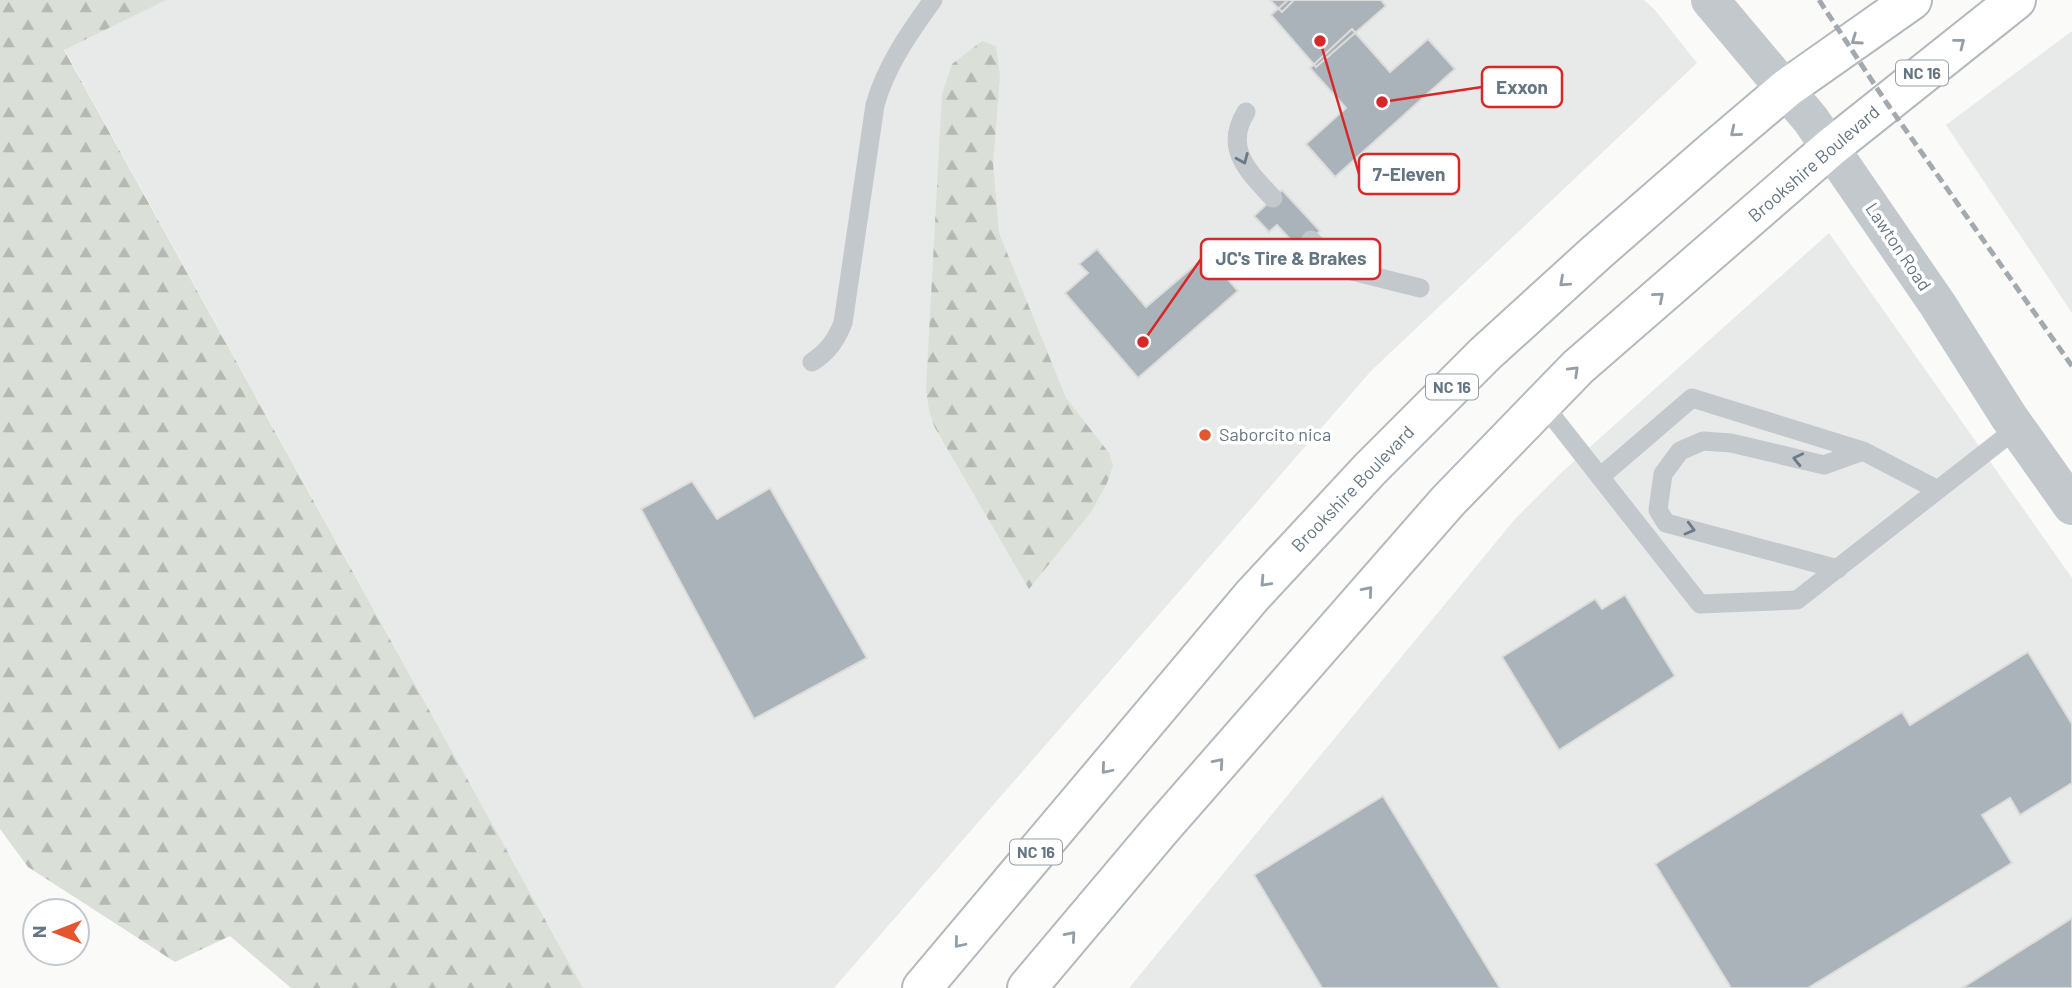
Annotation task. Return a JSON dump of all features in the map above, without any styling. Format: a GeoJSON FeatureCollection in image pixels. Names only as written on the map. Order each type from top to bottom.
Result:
{"type":"FeatureCollection","features":[{"type":"Feature","properties":{"kind":"highway","name":"Brookshire Boulevard"},"geometry":{"type":"LineString","coordinates":[[922,988],[1252,596],[1370,469],[1485,354],[1597,252],[1787,88],[1912,0]]}},
{"type":"Feature","properties":{"kind":"highway","name":"Brookshire Boulevard"},"geometry":{"type":"LineString","coordinates":[[1027,988],[1161,829],[1448,500],[1578,367],[1830,148],[2016,0]]}},
{"type":"Feature","properties":{"kind":"street","name":"Lawton Road"},"geometry":{"type":"LineString","coordinates":[[1710,0],[1787,88],[1830,148],[2072,506]]}},
{"type":"Feature","properties":{"kind":"lane"},"geometry":{"type":"LineString","coordinates":[[812,362],[823,355],[836,340],[842,323],[880,86],[908,34],[933,0]]}},
{"type":"Feature","properties":{"kind":"lane"},"geometry":{"type":"LineString","coordinates":[[1245,112],[1237,129],[1239,155],[1249,173],[1273,198]]}},
{"type":"Feature","properties":{"kind":"lane"},"geometry":{"type":"LineString","coordinates":[[1311,240],[1344,269],[1420,288]]}},
{"type":"Feature","properties":{"kind":"lane"},"geometry":{"type":"LineString","coordinates":[[1600,477],[1692,398],[1863,451],[1936,489]]}},
{"type":"Feature","properties":{"kind":"lane"},"geometry":{"type":"LineString","coordinates":[[1542,403],[1700,604],[1797,600],[2017,428]]}},
{"type":"Feature","properties":{"kind":"lane"},"geometry":{"type":"LineString","coordinates":[[1838,569],[1666,523],[1658,510],[1663,474],[1680,451],[1703,441],[1731,443],[1824,466],[1863,451]]}},
{"type":"Feature","properties":{"kind":"shaded area"},"geometry":{"type":"Polygon","coordinates":[[[34,0],[1644,0],[1697,63],[1371,371],[834,988],[583,988],[64,49],[34,0]]]}},
{"type":"Feature","properties":{"kind":"shaded area"},"geometry":{"type":"Polygon","coordinates":[[[2072,31],[2072,313],[1946,125],[2072,31]]]}},
{"type":"Feature","properties":{"kind":"shaded area"},"geometry":{"type":"Polygon","coordinates":[[[1829,233],[2072,578],[2072,988],[1129,988],[1515,519],[1562,472],[1829,233]]]}},
{"type":"Feature","properties":{"kind":"green space"},"geometry":{"type":"Polygon","coordinates":[[[0,0],[166,0],[64,50],[583,988],[291,988],[230,936],[175,962],[91,908],[91,897],[74,897],[28,867],[0,829],[0,0]]]}},
{"type":"Feature","properties":{"kind":"green space"},"geometry":{"type":"Polygon","coordinates":[[[982,41],[996,46],[1000,77],[993,163],[999,233],[1066,398],[1109,453],[1113,466],[1091,512],[1029,589],[934,426],[926,390],[942,94],[952,64],[982,41]]]}},
{"type":"Feature","properties":{"kind":"building"},"geometry":{"type":"Polygon","coordinates":[[[1270,0],[1294,0],[1282,12],[1270,0]]]}},
{"type":"Feature","properties":{"kind":"building"},"geometry":{"type":"Polygon","coordinates":[[[1288,0],[1381,0],[1386,6],[1316,67],[1271,15],[1288,0]]]}},
{"type":"Feature","properties":{"kind":"building"},"geometry":{"type":"Polygon","coordinates":[[[1352,29],[1390,72],[1428,39],[1455,69],[1335,177],[1306,144],[1346,108],[1310,68],[1352,29]]]}},
{"type":"Feature","properties":{"kind":"building"},"geometry":{"type":"Polygon","coordinates":[[[1282,190],[1320,231],[1300,250],[1277,225],[1269,232],[1254,216],[1282,190]]]}},
{"type":"Feature","properties":{"kind":"building"},"geometry":{"type":"Polygon","coordinates":[[[1097,249],[1146,307],[1207,255],[1238,291],[1138,378],[1065,293],[1088,273],[1079,264],[1097,249]]]}},
{"type":"Feature","properties":{"kind":"building"},"geometry":{"type":"Polygon","coordinates":[[[692,481],[717,519],[770,488],[867,658],[754,719],[641,509],[692,481]]]}},
{"type":"Feature","properties":{"kind":"building"},"geometry":{"type":"Polygon","coordinates":[[[1625,595],[1675,676],[1559,750],[1502,657],[1595,599],[1602,609],[1625,595]]]}},
{"type":"Feature","properties":{"kind":"building"},"geometry":{"type":"Polygon","coordinates":[[[2028,652],[2072,724],[2072,783],[2020,815],[2010,798],[1982,815],[2012,863],[1808,988],[1731,988],[1655,864],[1902,712],[1910,725],[2028,652]]]}},
{"type":"Feature","properties":{"kind":"building"},"geometry":{"type":"Polygon","coordinates":[[[1383,796],[1500,988],[1322,988],[1254,875],[1383,796]]]}},
{"type":"Feature","properties":{"kind":"building"},"geometry":{"type":"Polygon","coordinates":[[[2072,918],[2072,988],[1962,988],[2072,918]]]}},
{"type":"Feature","properties":{"kind":"railway"},"geometry":{"type":"LineString","coordinates":[[1819,0],[1886,102],[2072,366]]}},
{"type":"Feature","properties":{"kind":"place","name":"7-Eleven"},"geometry":{"type":"Point","coordinates":[1320,41]}},
{"type":"Feature","properties":{"kind":"place","name":"Exxon"},"geometry":{"type":"Point","coordinates":[1382,102]}},
{"type":"Feature","properties":{"kind":"place","name":"JC's Tire & Brakes"},"geometry":{"type":"Point","coordinates":[1143,342]}},
{"type":"Feature","properties":{"kind":"place","name":"Saborcito nica"},"geometry":{"type":"Point","coordinates":[1205,435]}}]}
